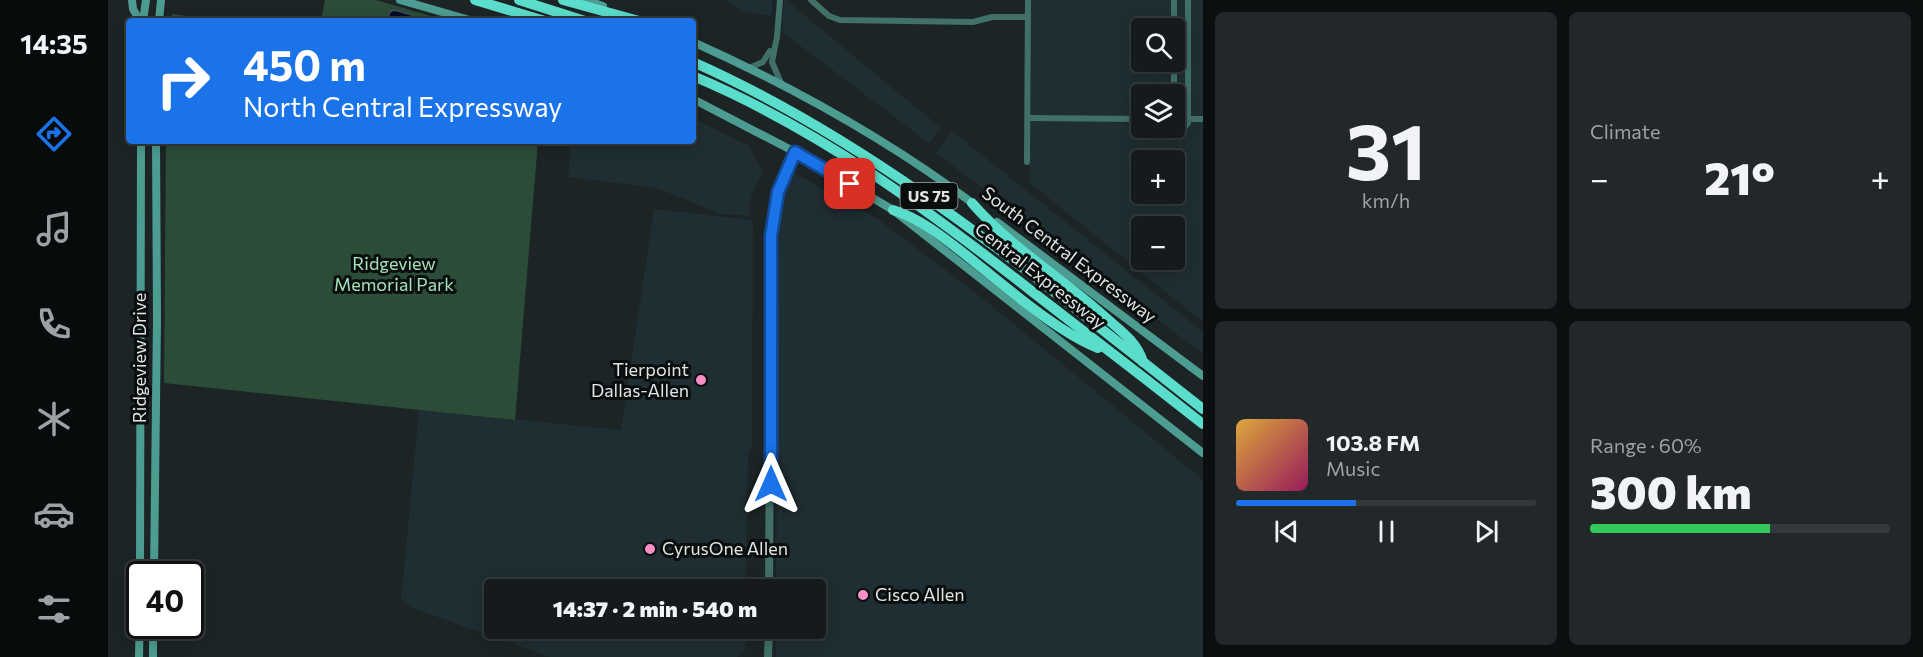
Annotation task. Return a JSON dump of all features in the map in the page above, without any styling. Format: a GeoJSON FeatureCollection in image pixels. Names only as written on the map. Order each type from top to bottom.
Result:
{"type":"FeatureCollection","features":[{"type":"Feature","properties":{"kind":"highway"},"geometry":{"type":"LineString","coordinates":[[475,0],[532,18]]}},
{"type":"Feature","properties":{"kind":"highway"},"geometry":{"type":"LineString","coordinates":[[519,0],[576,18]]}},
{"type":"Feature","properties":{"kind":"highway"},"geometry":{"type":"LineString","coordinates":[[563,0],[630,18]]}},
{"type":"Feature","properties":{"kind":"highway","name":"Central Expressway"},"geometry":{"type":"LineString","coordinates":[[696,63],[794,112],[888,168],[963,221],[1203,409]]}},
{"type":"Feature","properties":{"kind":"highway","name":"Central Expressway"},"geometry":{"type":"LineString","coordinates":[[696,77],[791,124],[886,182],[959,234],[1203,424]]}},
{"type":"Feature","properties":{"kind":"highway"},"geometry":{"type":"LineString","coordinates":[[972,203],[987,221],[1085,299],[1138,347],[1143,362]]}},
{"type":"Feature","properties":{"kind":"highway"},"geometry":{"type":"LineString","coordinates":[[892,210],[911,215],[1069,331],[1092,346],[1116,356]]}},
{"type":"Feature","properties":{"kind":"main road"},"geometry":{"type":"LineString","coordinates":[[132,0],[133,9],[140,18]]}},
{"type":"Feature","properties":{"kind":"main road"},"geometry":{"type":"LineString","coordinates":[[585,0],[633,18]]}},
{"type":"Feature","properties":{"kind":"main road"},"geometry":{"type":"LineString","coordinates":[[159,18],[162,1]]}},
{"type":"Feature","properties":{"kind":"main road"},"geometry":{"type":"LineString","coordinates":[[405,1],[463,18]]}},
{"type":"Feature","properties":{"kind":"main road"},"geometry":{"type":"LineString","coordinates":[[142,18],[145,3]]}},
{"type":"Feature","properties":{"kind":"main road","name":"South Central Expressway"},"geometry":{"type":"LineString","coordinates":[[696,43],[781,83],[867,130],[972,203],[1203,376]]}},
{"type":"Feature","properties":{"kind":"main road"},"geometry":{"type":"LineString","coordinates":[[696,101],[795,152],[892,210],[1203,453]]}},
{"type":"Feature","properties":{"kind":"main road","name":"Ridgeview Drive"},"geometry":{"type":"LineString","coordinates":[[140,561],[141,144]]}},
{"type":"Feature","properties":{"kind":"main road","name":"Ridgeview Drive"},"geometry":{"type":"LineString","coordinates":[[154,561],[156,144]]}},
{"type":"Feature","properties":{"kind":"main road"},"geometry":{"type":"LineString","coordinates":[[142,394],[156,394]]}},
{"type":"Feature","properties":{"kind":"main road"},"geometry":{"type":"LineString","coordinates":[[139,639],[139,657]]}},
{"type":"Feature","properties":{"kind":"main road"},"geometry":{"type":"LineString","coordinates":[[153,639],[153,657]]}},
{"type":"Feature","properties":{"kind":"street"},"geometry":{"type":"LineString","coordinates":[[780,0],[771,62],[781,83]]}},
{"type":"Feature","properties":{"kind":"street"},"geometry":{"type":"LineString","coordinates":[[810,0],[829,16],[840,20],[973,21],[992,17],[1028,17]]}},
{"type":"Feature","properties":{"kind":"street"},"geometry":{"type":"LineString","coordinates":[[1027,162],[1028,0]]}},
{"type":"Feature","properties":{"kind":"street"},"geometry":{"type":"LineString","coordinates":[[1174,0],[1174,18]]}},
{"type":"Feature","properties":{"kind":"street"},"geometry":{"type":"LineString","coordinates":[[1185,129],[1188,119],[1188,0]]}},
{"type":"Feature","properties":{"kind":"street"},"geometry":{"type":"LineString","coordinates":[[749,68],[766,58],[777,30]]}},
{"type":"Feature","properties":{"kind":"street"},"geometry":{"type":"LineString","coordinates":[[1028,118],[1131,119]]}},
{"type":"Feature","properties":{"kind":"street"},"geometry":{"type":"LineString","coordinates":[[1188,119],[1203,119]]}},
{"type":"Feature","properties":{"kind":"street"},"geometry":{"type":"LineString","coordinates":[[769,579],[771,236],[778,192],[795,152]]}},
{"type":"Feature","properties":{"kind":"street"},"geometry":{"type":"LineString","coordinates":[[768,657],[769,639]]}},
{"type":"Feature","properties":{"kind":"shaded area"},"geometry":{"type":"Polygon","coordinates":[[[727,0],[772,0],[771,16],[742,12],[727,0]]]}},
{"type":"Feature","properties":{"kind":"shaded area"},"geometry":{"type":"Polygon","coordinates":[[[784,0],[941,128],[929,143],[782,32],[784,0]]]}},
{"type":"Feature","properties":{"kind":"shaded area"},"geometry":{"type":"Polygon","coordinates":[[[1030,0],[1203,0],[1203,322],[1138,270],[1185,270],[1185,216],[1131,216],[1131,264],[1030,183],[1030,0]]]}},
{"type":"Feature","properties":{"kind":"shaded area"},"geometry":{"type":"Polygon","coordinates":[[[696,120],[749,146],[763,172],[751,196],[749,216],[721,214],[657,188],[568,177],[571,144],[696,144],[696,120]]]}},
{"type":"Feature","properties":{"kind":"shaded area"},"geometry":{"type":"Polygon","coordinates":[[[952,131],[1203,332],[1203,354],[936,153],[952,131]]]}},
{"type":"Feature","properties":{"kind":"shaded area"},"geometry":{"type":"Polygon","coordinates":[[[792,172],[876,218],[981,297],[1203,480],[1203,657],[776,657],[776,639],[826,639],[826,579],[776,579],[779,219],[792,172]]]}},
{"type":"Feature","properties":{"kind":"shaded area"},"geometry":{"type":"Polygon","coordinates":[[[654,209],[753,220],[752,444],[748,455],[746,579],[484,579],[484,633],[412,608],[401,600],[419,410],[621,430],[654,209]]]}},
{"type":"Feature","properties":{"kind":"shaded area"},"geometry":{"type":"Polygon","coordinates":[[[500,639],[746,639],[745,650],[737,657],[551,657],[500,639]]]}},
{"type":"Feature","properties":{"kind":"green space"},"geometry":{"type":"Polygon","coordinates":[[[325,0],[376,0],[438,18],[322,18],[325,0]]]}},
{"type":"Feature","properties":{"kind":"green space"},"geometry":{"type":"Polygon","coordinates":[[[172,14],[200,18],[171,18],[172,14]]]}},
{"type":"Feature","properties":{"kind":"green space","name":"Ridgeview Memorial Park"},"geometry":{"type":"Polygon","coordinates":[[[166,144],[538,144],[515,420],[164,383],[166,144]]]}},
{"type":"Feature","properties":{"kind":"water"},"geometry":{"type":"Polygon","coordinates":[[[394,10],[412,15],[413,18],[388,18],[390,12],[394,10]]]}},
{"type":"Feature","properties":{"kind":"place","name":"Tierpoint Dallas-Allen"},"geometry":{"type":"Point","coordinates":[701,380]}},
{"type":"Feature","properties":{"kind":"place","name":"CyrusOne Allen"},"geometry":{"type":"Point","coordinates":[650,549]}},
{"type":"Feature","properties":{"kind":"place","name":"Cisco Allen"},"geometry":{"type":"Point","coordinates":[863,595]}},
{"type":"Feature","properties":{"kind":"route"},"geometry":{"type":"LineString","coordinates":[[771,484],[770,254],[778,192],[795,152],[850,184]]}}]}
